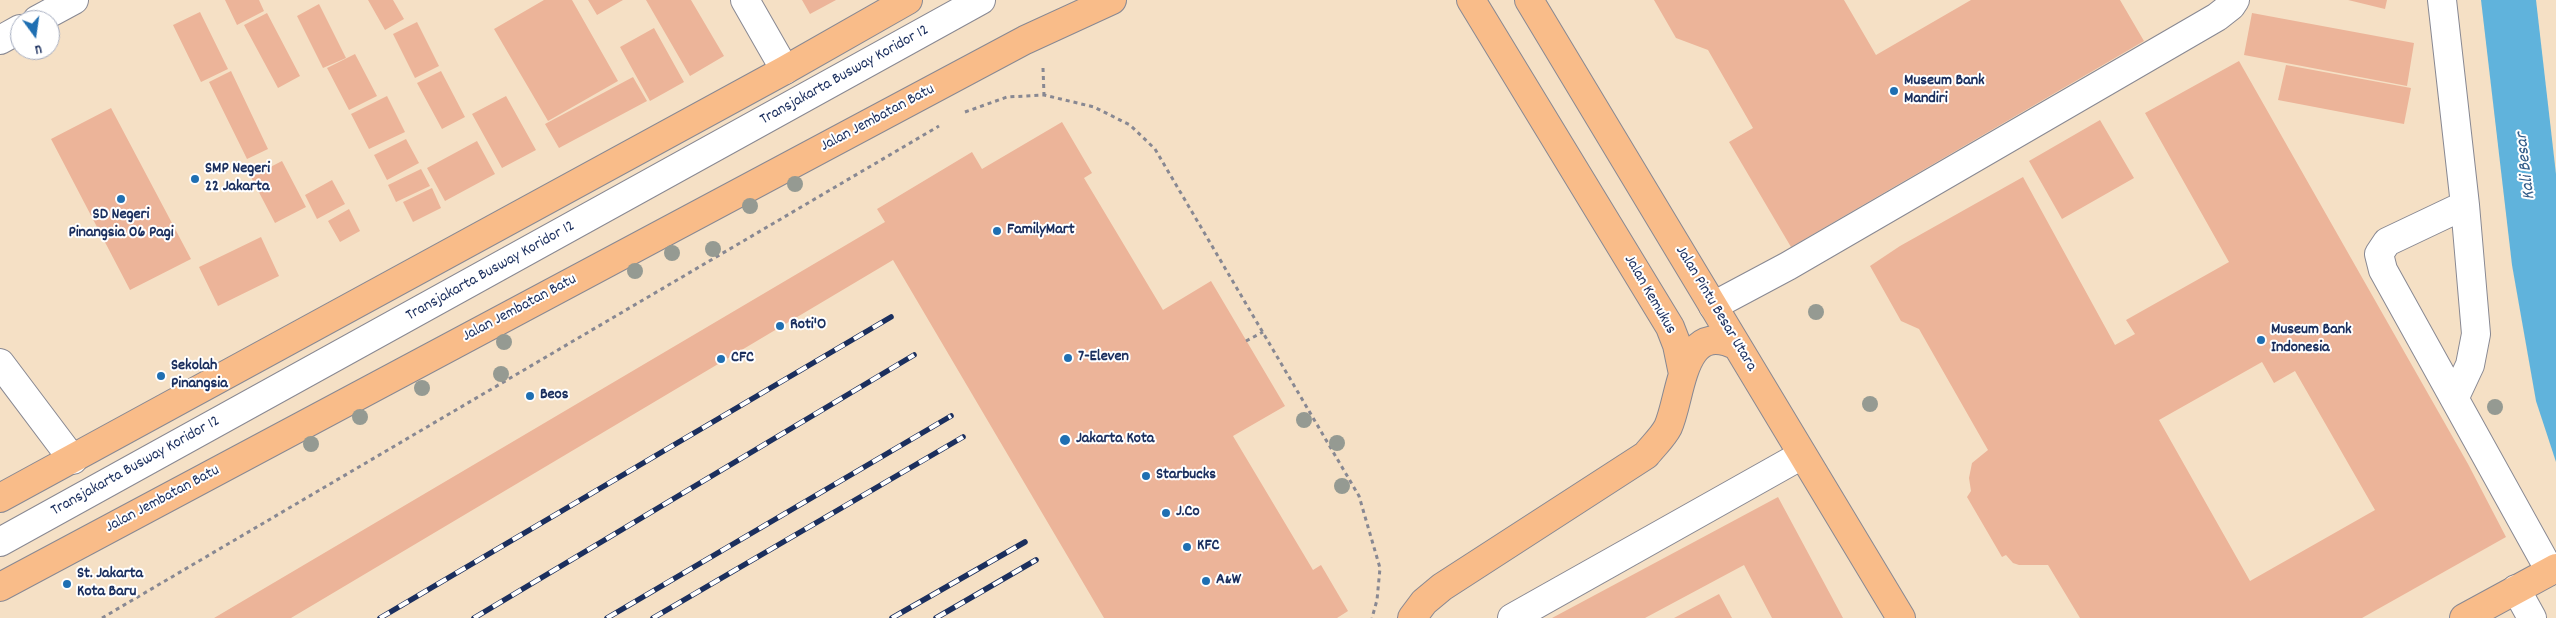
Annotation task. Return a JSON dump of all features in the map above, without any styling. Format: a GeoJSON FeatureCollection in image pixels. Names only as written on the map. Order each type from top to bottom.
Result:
{"type":"FeatureCollection","features":[{"type":"Feature","properties":{"kind":"main road"},"geometry":{"type":"LineString","coordinates":[[0,498],[73,460],[785,70],[908,0]]}},
{"type":"Feature","properties":{"kind":"main road"},"geometry":{"type":"LineString","coordinates":[[1041,32],[1088,0]]}},
{"type":"Feature","properties":{"kind":"main road"},"geometry":{"type":"LineString","coordinates":[[1041,32],[1112,0]]}},
{"type":"Feature","properties":{"kind":"main road","name":"Jalan Kemukus"},"geometry":{"type":"LineString","coordinates":[[1412,618],[1424,602],[1442,587],[1646,454],[1668,428],[1682,374],[1677,346],[1670,327],[1471,0]]}},
{"type":"Feature","properties":{"kind":"main road","name":"Jalan Pintu Besar Utara"},"geometry":{"type":"LineString","coordinates":[[1529,0],[1901,618]]}},
{"type":"Feature","properties":{"kind":"main road","name":"Jalan Jembatan Batu"},"geometry":{"type":"LineString","coordinates":[[0,586],[1041,32]]}},
{"type":"Feature","properties":{"kind":"main road"},"geometry":{"type":"LineString","coordinates":[[1682,374],[1690,355],[1706,342],[1720,339],[1737,346]]}},
{"type":"Feature","properties":{"kind":"main road"},"geometry":{"type":"LineString","coordinates":[[2464,618],[2553,569]]}},
{"type":"Feature","properties":{"kind":"street"},"geometry":{"type":"LineString","coordinates":[[56,10],[74,0]]}},
{"type":"Feature","properties":{"kind":"street"},"geometry":{"type":"LineString","coordinates":[[745,0],[785,70]]}},
{"type":"Feature","properties":{"kind":"street","name":"Transjakarta Busway Koridor 12"},"geometry":{"type":"LineString","coordinates":[[0,542],[981,0]]}},
{"type":"Feature","properties":{"kind":"street"},"geometry":{"type":"LineString","coordinates":[[1713,306],[1805,256],[2217,18],[2231,6],[2234,0]]}},
{"type":"Feature","properties":{"kind":"street"},"geometry":{"type":"LineString","coordinates":[[2442,0],[2465,205],[2476,334],[2470,365],[2455,397]]}},
{"type":"Feature","properties":{"kind":"street"},"geometry":{"type":"LineString","coordinates":[[2465,205],[2387,242],[2379,254],[2383,270],[2553,569]]}},
{"type":"Feature","properties":{"kind":"street"},"geometry":{"type":"LineString","coordinates":[[0,363],[73,460]]}},
{"type":"Feature","properties":{"kind":"street"},"geometry":{"type":"LineString","coordinates":[[1512,618],[1802,455]]}},
{"type":"Feature","properties":{"kind":"street"},"geometry":{"type":"LineString","coordinates":[[2516,589],[2532,618]]}},
{"type":"Feature","properties":{"kind":"path"},"geometry":{"type":"LineString","coordinates":[[962,113],[1007,97],[1044,95],[1094,107],[1130,124],[1155,149],[1359,496],[1380,568],[1377,600],[1372,618]]}},
{"type":"Feature","properties":{"kind":"path"},"geometry":{"type":"LineString","coordinates":[[102,618],[945,122]]}},
{"type":"Feature","properties":{"kind":"path"},"geometry":{"type":"LineString","coordinates":[[1246,341],[1263,332]]}},
{"type":"Feature","properties":{"kind":"water","name":"Kali Besar"},"geometry":{"type":"Polygon","coordinates":[[[2481,0],[2536,0],[2556,174],[2556,462],[2536,401],[2512,265],[2481,0]]]}},
{"type":"Feature","properties":{"kind":"building"},"geometry":{"type":"Polygon","coordinates":[[[225,0],[259,0],[264,11],[237,25],[225,0]]]}},
{"type":"Feature","properties":{"kind":"building"},"geometry":{"type":"Polygon","coordinates":[[[368,0],[393,0],[404,19],[385,30],[368,0]]]}},
{"type":"Feature","properties":{"kind":"building"},"geometry":{"type":"Polygon","coordinates":[[[544,0],[572,0],[618,81],[548,121],[494,29],[544,0]]]}},
{"type":"Feature","properties":{"kind":"building"},"geometry":{"type":"Polygon","coordinates":[[[588,0],[623,0],[597,15],[588,0]]]}},
{"type":"Feature","properties":{"kind":"building"},"geometry":{"type":"Polygon","coordinates":[[[646,0],[691,0],[724,56],[690,76],[646,0]]]}},
{"type":"Feature","properties":{"kind":"building"},"geometry":{"type":"Polygon","coordinates":[[[802,0],[836,0],[810,14],[802,0]]]}},
{"type":"Feature","properties":{"kind":"building","name":"Museum Bank Mandiri"},"geometry":{"type":"Polygon","coordinates":[[[1654,0],[1844,0],[1876,55],[1971,0],[2120,0],[2144,41],[1791,247],[1729,142],[1753,128],[1708,50],[1676,38],[1654,0]]]}},
{"type":"Feature","properties":{"kind":"building"},"geometry":{"type":"Polygon","coordinates":[[[2348,0],[2387,0],[2385,9],[2348,0]]]}},
{"type":"Feature","properties":{"kind":"building"},"geometry":{"type":"Polygon","coordinates":[[[319,4],[346,58],[323,68],[297,16],[319,4]]]}},
{"type":"Feature","properties":{"kind":"building"},"geometry":{"type":"Polygon","coordinates":[[[200,12],[228,69],[201,82],[173,25],[200,12]]]}},
{"type":"Feature","properties":{"kind":"building"},"geometry":{"type":"Polygon","coordinates":[[[267,13],[300,76],[278,88],[244,25],[267,13]]]}},
{"type":"Feature","properties":{"kind":"building"},"geometry":{"type":"Polygon","coordinates":[[[2252,13],[2414,43],[2407,86],[2244,55],[2252,13]]]}},
{"type":"Feature","properties":{"kind":"building"},"geometry":{"type":"Polygon","coordinates":[[[417,22],[439,66],[415,78],[393,34],[417,22]]]}},
{"type":"Feature","properties":{"kind":"building"},"geometry":{"type":"Polygon","coordinates":[[[654,28],[684,82],[650,101],[620,47],[654,28]]]}},
{"type":"Feature","properties":{"kind":"building"},"geometry":{"type":"Polygon","coordinates":[[[355,54],[377,96],[349,110],[327,68],[355,54]]]}},
{"type":"Feature","properties":{"kind":"building","name":"Museum Bank Indonesia"},"geometry":{"type":"Polygon","coordinates":[[[2239,61],[2468,464],[2506,537],[2362,618],[2080,618],[2048,565],[2019,565],[2013,563],[2006,555],[2002,557],[1967,497],[1971,491],[1969,478],[1972,463],[1988,450],[1919,329],[1901,321],[1870,266],[1900,246],[2023,177],[2115,345],[2135,334],[2126,320],[2229,262],[2145,113],[2239,61]],[[2262,362],[2159,420],[2250,581],[2375,510],[2295,371],[2274,383],[2262,362]]]}},
{"type":"Feature","properties":{"kind":"building"},"geometry":{"type":"Polygon","coordinates":[[[2286,65],[2411,88],[2404,124],[2278,100],[2286,65]]]}},
{"type":"Feature","properties":{"kind":"building"},"geometry":{"type":"Polygon","coordinates":[[[231,71],[268,149],[247,159],[209,82],[231,71]]]}},
{"type":"Feature","properties":{"kind":"building"},"geometry":{"type":"Polygon","coordinates":[[[441,71],[465,117],[442,129],[417,83],[441,71]]]}},
{"type":"Feature","properties":{"kind":"building"},"geometry":{"type":"Polygon","coordinates":[[[633,77],[647,101],[559,148],[545,124],[633,77]]]}},
{"type":"Feature","properties":{"kind":"building"},"geometry":{"type":"Polygon","coordinates":[[[387,96],[405,132],[369,149],[351,114],[387,96]]]}},
{"type":"Feature","properties":{"kind":"building"},"geometry":{"type":"Polygon","coordinates":[[[506,96],[536,150],[502,168],[472,114],[506,96]]]}},
{"type":"Feature","properties":{"kind":"building","name":"SD Negeri Pinangsia 06 Pagi"},"geometry":{"type":"Polygon","coordinates":[[[111,108],[191,259],[130,290],[51,139],[111,108]]]}},
{"type":"Feature","properties":{"kind":"building"},"geometry":{"type":"Polygon","coordinates":[[[2100,120],[2134,178],[2062,219],[2029,161],[2100,120]]]}},
{"type":"Feature","properties":{"kind":"building"},"geometry":{"type":"Polygon","coordinates":[[[1062,122],[1092,173],[1084,178],[1163,310],[1211,281],[1285,406],[1233,436],[1313,570],[1321,565],[1348,611],[1337,618],[1104,618],[893,260],[291,618],[214,618],[885,222],[877,209],[972,152],[982,169],[1062,122]]]}},
{"type":"Feature","properties":{"kind":"building"},"geometry":{"type":"Polygon","coordinates":[[[406,139],[419,163],[387,180],[374,155],[406,139]]]}},
{"type":"Feature","properties":{"kind":"building"},"geometry":{"type":"Polygon","coordinates":[[[477,141],[495,174],[445,201],[427,168],[477,141]]]}},
{"type":"Feature","properties":{"kind":"building"},"geometry":{"type":"Polygon","coordinates":[[[282,161],[306,207],[275,223],[251,177],[282,161]]]}},
{"type":"Feature","properties":{"kind":"building"},"geometry":{"type":"Polygon","coordinates":[[[421,169],[430,186],[396,202],[388,185],[421,169]]]}},
{"type":"Feature","properties":{"kind":"building"},"geometry":{"type":"Polygon","coordinates":[[[332,180],[345,204],[317,219],[305,195],[332,180]]]}},
{"type":"Feature","properties":{"kind":"building"},"geometry":{"type":"Polygon","coordinates":[[[432,188],[441,208],[413,222],[403,202],[432,188]]]}},
{"type":"Feature","properties":{"kind":"building"},"geometry":{"type":"Polygon","coordinates":[[[349,209],[360,231],[340,242],[328,221],[349,209]]]}},
{"type":"Feature","properties":{"kind":"building"},"geometry":{"type":"Polygon","coordinates":[[[261,237],[279,276],[218,306],[199,267],[261,237]]]}},
{"type":"Feature","properties":{"kind":"building"},"geometry":{"type":"Polygon","coordinates":[[[1778,497],[1843,618],[1772,618],[1744,565],[1645,618],[1552,618],[1778,497]]]}},
{"type":"Feature","properties":{"kind":"building"},"geometry":{"type":"Polygon","coordinates":[[[1719,594],[1732,618],[1674,618],[1719,594]]]}},
{"type":"Feature","properties":{"kind":"railway"},"geometry":{"type":"LineString","coordinates":[[380,618],[891,317]]}},
{"type":"Feature","properties":{"kind":"railway"},"geometry":{"type":"LineString","coordinates":[[474,618],[914,355]]}},
{"type":"Feature","properties":{"kind":"railway"},"geometry":{"type":"LineString","coordinates":[[607,618],[951,416]]}},
{"type":"Feature","properties":{"kind":"railway"},"geometry":{"type":"LineString","coordinates":[[653,618],[963,437]]}},
{"type":"Feature","properties":{"kind":"railway"},"geometry":{"type":"LineString","coordinates":[[892,618],[1025,542]]}},
{"type":"Feature","properties":{"kind":"railway"},"geometry":{"type":"LineString","coordinates":[[936,618],[1036,560]]}},
{"type":"Feature","properties":{"kind":"place","name":"Museum Bank Mandiri"},"geometry":{"type":"Point","coordinates":[1894,91]}},
{"type":"Feature","properties":{"kind":"place","name":"SMP Negeri 22 Jakarta"},"geometry":{"type":"Point","coordinates":[195,179]}},
{"type":"Feature","properties":{"kind":"place","name":"SD Negeri Pinangsia 06 Pagi"},"geometry":{"type":"Point","coordinates":[121,199]}},
{"type":"Feature","properties":{"kind":"place","name":"FamilyMart"},"geometry":{"type":"Point","coordinates":[997,231]}},
{"type":"Feature","properties":{"kind":"place","name":"Roti'O"},"geometry":{"type":"Point","coordinates":[780,326]}},
{"type":"Feature","properties":{"kind":"place","name":"Museum Bank Indonesia"},"geometry":{"type":"Point","coordinates":[2261,340]}},
{"type":"Feature","properties":{"kind":"place","name":"7-Eleven"},"geometry":{"type":"Point","coordinates":[1068,358]}},
{"type":"Feature","properties":{"kind":"place","name":"CFC"},"geometry":{"type":"Point","coordinates":[721,359]}},
{"type":"Feature","properties":{"kind":"place","name":"Sekolah Pinangsia"},"geometry":{"type":"Point","coordinates":[161,376]}},
{"type":"Feature","properties":{"kind":"place","name":"Beos"},"geometry":{"type":"Point","coordinates":[530,396]}},
{"type":"Feature","properties":{"kind":"place","name":"Jakarta Kota"},"geometry":{"type":"Point","coordinates":[1065,440]}},
{"type":"Feature","properties":{"kind":"place","name":"Starbucks"},"geometry":{"type":"Point","coordinates":[1146,476]}},
{"type":"Feature","properties":{"kind":"place","name":"J.Co"},"geometry":{"type":"Point","coordinates":[1166,513]}},
{"type":"Feature","properties":{"kind":"place","name":"KFC"},"geometry":{"type":"Point","coordinates":[1187,547]}},
{"type":"Feature","properties":{"kind":"place","name":"A&W"},"geometry":{"type":"Point","coordinates":[1206,581]}},
{"type":"Feature","properties":{"kind":"place","name":"St. Jakarta Kota Baru"},"geometry":{"type":"Point","coordinates":[67,584]}}]}
